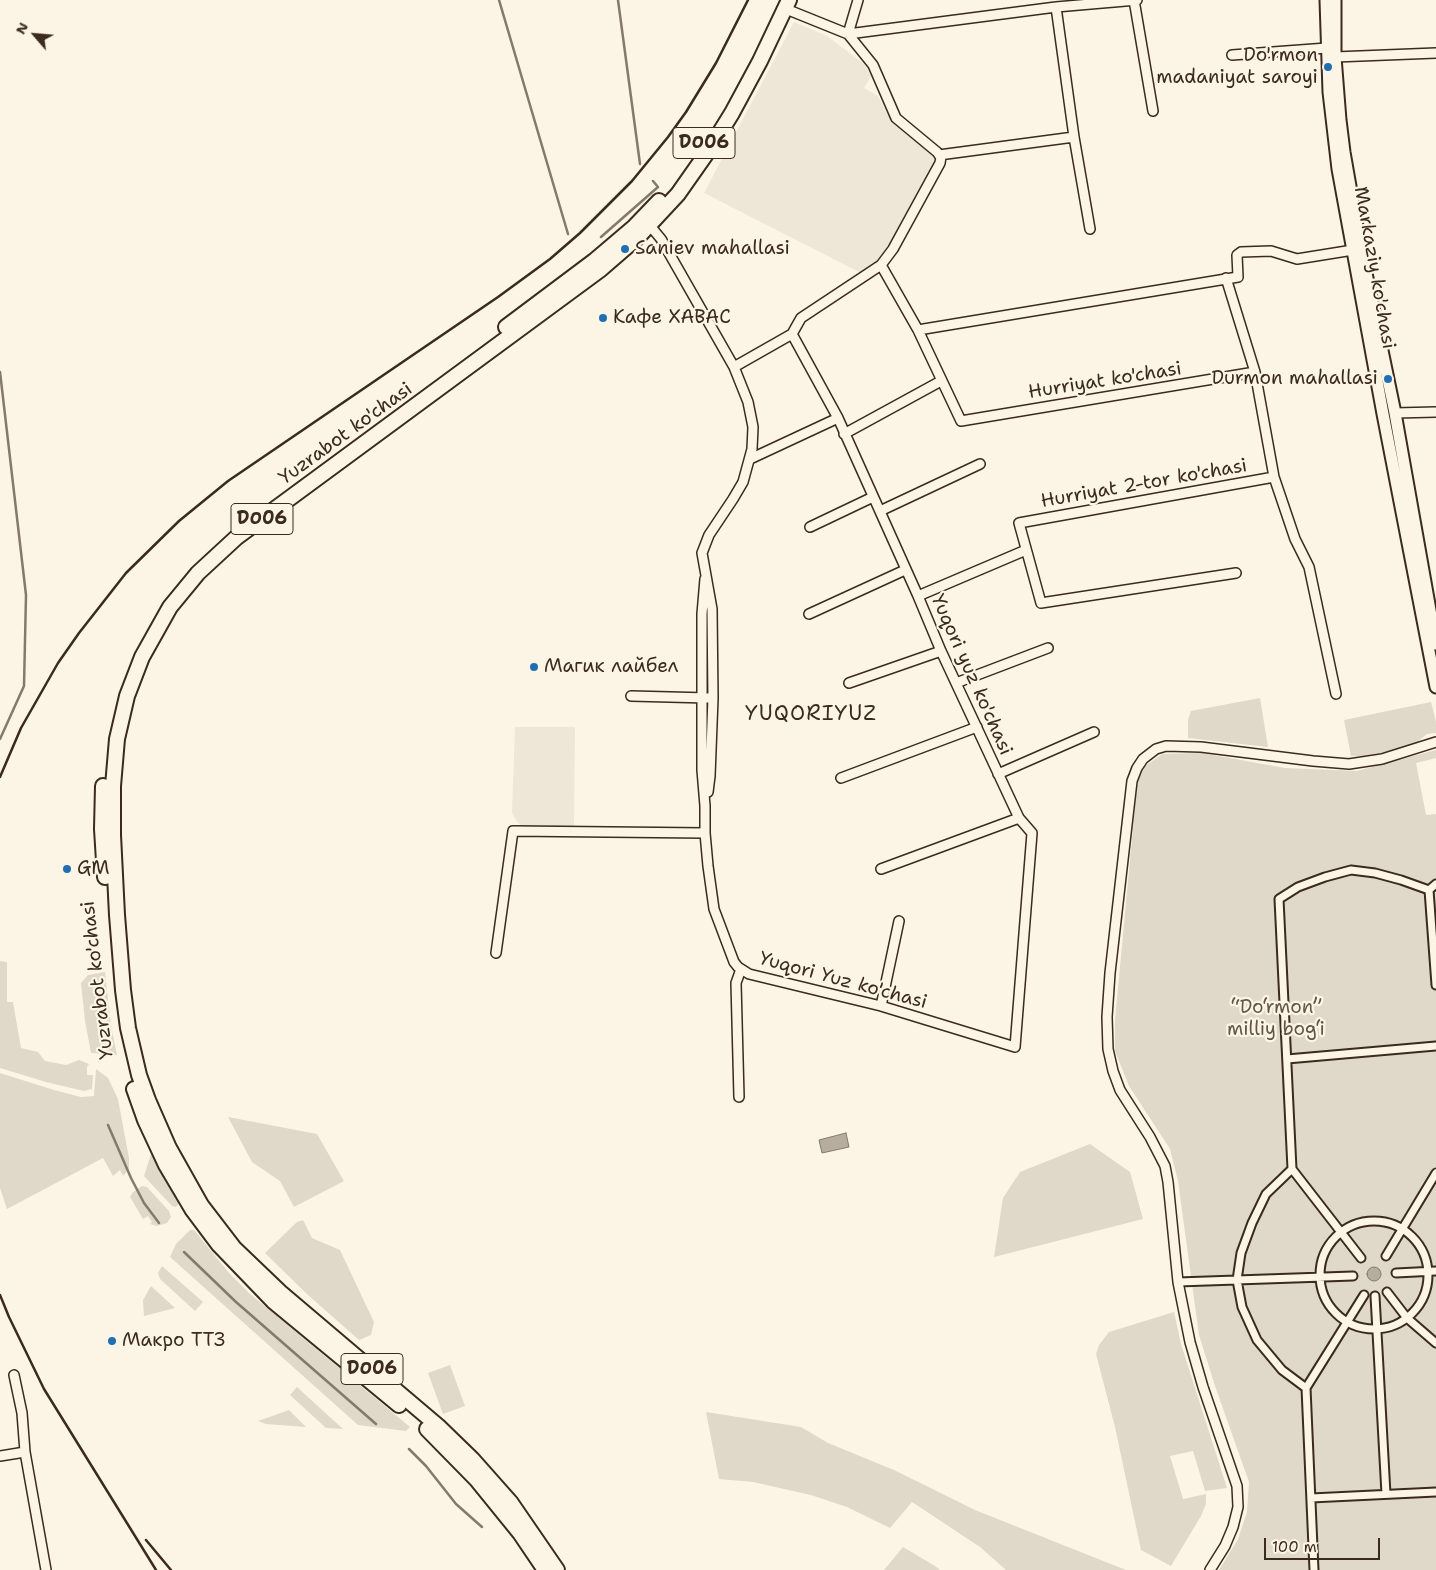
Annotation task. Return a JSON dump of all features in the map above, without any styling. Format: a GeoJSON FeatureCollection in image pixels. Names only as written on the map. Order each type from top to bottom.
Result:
{"type":"FeatureCollection","features":[{"type":"Feature","properties":{"kind":"main road","name":"Yuzrabot ko'chasi"},"geometry":{"type":"LineString","coordinates":[[547,1570],[511,1503],[472,1459],[434,1429],[261,1275],[196,1207],[158,1150],[137,1098],[120,1034],[114,986],[103,847],[103,791],[111,725],[128,670],[141,641],[165,600],[195,563],[223,537],[552,299],[594,261],[647,222],[690,178],[722,130],[760,61],[785,3]]}},
{"type":"Feature","properties":{"kind":"street"},"geometry":{"type":"LineString","coordinates":[[848,34],[858,0]]}},
{"type":"Feature","properties":{"kind":"street"},"geometry":{"type":"LineString","coordinates":[[848,34],[1056,7],[1135,0],[1153,111]]}},
{"type":"Feature","properties":{"kind":"street","name":"Markaziy ko'chasi"},"geometry":{"type":"LineString","coordinates":[[1326,0],[1357,249],[1383,414],[1405,502],[1436,644]]}},
{"type":"Feature","properties":{"kind":"street","name":"Markaziy ko'chasi"},"geometry":{"type":"LineString","coordinates":[[1331,52],[1334,0]]}},
{"type":"Feature","properties":{"kind":"street"},"geometry":{"type":"LineString","coordinates":[[734,367],[792,334],[801,318],[882,265],[893,249],[940,163],[939,155],[896,118],[874,65],[848,34],[785,3]]}},
{"type":"Feature","properties":{"kind":"street"},"geometry":{"type":"LineString","coordinates":[[1056,7],[1074,137],[1090,229]]}},
{"type":"Feature","properties":{"kind":"street"},"geometry":{"type":"LineString","coordinates":[[1232,55],[1331,52],[1436,54]]}},
{"type":"Feature","properties":{"kind":"street"},"geometry":{"type":"LineString","coordinates":[[939,155],[1074,137]]}},
{"type":"Feature","properties":{"kind":"street","name":"Yuqori Yuz ko'chasi"},"geometry":{"type":"LineString","coordinates":[[647,222],[661,239],[734,367],[748,402],[751,416],[753,439],[750,459],[743,482],[709,535],[702,553],[705,579],[712,609],[713,698],[710,776],[705,833],[714,908],[731,956],[741,969],[749,974],[882,1006],[1015,1047]]}},
{"type":"Feature","properties":{"kind":"street"},"geometry":{"type":"LineString","coordinates":[[918,330],[1238,277],[1237,255],[1241,252],[1271,251],[1297,259],[1357,249]]}},
{"type":"Feature","properties":{"kind":"street","name":"Markaziy ko'chasi"},"geometry":{"type":"LineString","coordinates":[[1357,249],[1395,413],[1405,502],[1436,688]]}},
{"type":"Feature","properties":{"kind":"street"},"geometry":{"type":"LineString","coordinates":[[844,434],[941,381],[918,330],[882,265]]}},
{"type":"Feature","properties":{"kind":"street"},"geometry":{"type":"LineString","coordinates":[[1226,278],[1255,372],[1274,476],[1295,539],[1309,567],[1336,694]]}},
{"type":"Feature","properties":{"kind":"street","name":"Yuqori yuz ko'chasi"},"geometry":{"type":"LineString","coordinates":[[792,334],[838,418],[941,651],[998,774],[1019,818],[1032,834],[1015,1047]]}},
{"type":"Feature","properties":{"kind":"street","name":"Hurriyat ko'chasi"},"geometry":{"type":"LineString","coordinates":[[941,381],[961,421],[1255,372]]}},
{"type":"Feature","properties":{"kind":"street"},"geometry":{"type":"LineString","coordinates":[[1383,414],[1436,412]]}},
{"type":"Feature","properties":{"kind":"street"},"geometry":{"type":"LineString","coordinates":[[750,459],[838,418]]}},
{"type":"Feature","properties":{"kind":"street"},"geometry":{"type":"LineString","coordinates":[[880,512],[980,464]]}},
{"type":"Feature","properties":{"kind":"street","name":"Hurriyat 2-tor ko'chasi"},"geometry":{"type":"LineString","coordinates":[[1026,550],[1019,523],[1274,476]]}},
{"type":"Feature","properties":{"kind":"street"},"geometry":{"type":"LineString","coordinates":[[810,527],[873,497]]}},
{"type":"Feature","properties":{"kind":"street"},"geometry":{"type":"LineString","coordinates":[[918,596],[1026,550],[1041,603],[1236,573]]}},
{"type":"Feature","properties":{"kind":"street"},"geometry":{"type":"LineString","coordinates":[[809,614],[905,570]]}},
{"type":"Feature","properties":{"kind":"street","name":"Yuqori Yuz ko'chasi"},"geometry":{"type":"LineString","coordinates":[[705,579],[702,614],[702,770],[706,806]]}},
{"type":"Feature","properties":{"kind":"street"},"geometry":{"type":"LineString","coordinates":[[956,683],[1048,648]]}},
{"type":"Feature","properties":{"kind":"street"},"geometry":{"type":"LineString","coordinates":[[849,683],[941,651]]}},
{"type":"Feature","properties":{"kind":"street"},"geometry":{"type":"LineString","coordinates":[[631,696],[713,698]]}},
{"type":"Feature","properties":{"kind":"street"},"geometry":{"type":"LineString","coordinates":[[840,778],[977,727]]}},
{"type":"Feature","properties":{"kind":"street"},"geometry":{"type":"LineString","coordinates":[[998,774],[1094,732]]}},
{"type":"Feature","properties":{"kind":"street"},"geometry":{"type":"LineString","coordinates":[[1210,1570],[1225,1546],[1233,1527],[1238,1507],[1238,1486],[1196,1365],[1190,1342],[1178,1282],[1168,1182],[1164,1166],[1155,1145],[1120,1090],[1108,1049],[1106,1017],[1130,790],[1137,768],[1151,752],[1166,746],[1201,747],[1349,764],[1382,759],[1436,742]]}},
{"type":"Feature","properties":{"kind":"street"},"geometry":{"type":"LineString","coordinates":[[881,869],[1019,818]]}},
{"type":"Feature","properties":{"kind":"street"},"geometry":{"type":"LineString","coordinates":[[496,953],[513,831],[705,833]]}},
{"type":"Feature","properties":{"kind":"street"},"geometry":{"type":"LineString","coordinates":[[1361,1258],[1292,1169],[1279,899],[1298,887],[1325,876],[1351,870],[1375,873],[1430,890]]}},
{"type":"Feature","properties":{"kind":"street"},"geometry":{"type":"LineString","coordinates":[[1436,884],[1430,890],[1436,986]]}},
{"type":"Feature","properties":{"kind":"street"},"geometry":{"type":"LineString","coordinates":[[882,1006],[899,921]]}},
{"type":"Feature","properties":{"kind":"street"},"geometry":{"type":"LineString","coordinates":[[739,1097],[736,983],[741,969]]}},
{"type":"Feature","properties":{"kind":"street"},"geometry":{"type":"LineString","coordinates":[[1287,1059],[1436,1046]]}},
{"type":"Feature","properties":{"kind":"street"},"geometry":{"type":"LineString","coordinates":[[1292,1169],[1266,1194],[1246,1238],[1241,1253],[1237,1280],[1242,1307],[1257,1340],[1282,1370],[1306,1388]]}},
{"type":"Feature","properties":{"kind":"street"},"geometry":{"type":"LineString","coordinates":[[1386,1256],[1436,1173]]}},
{"type":"Feature","properties":{"kind":"street"},"geometry":{"type":"LineString","coordinates":[[1380,1220],[1402,1228],[1416,1240],[1432,1271],[1422,1299],[1407,1318],[1393,1326],[1378,1329],[1368,1329],[1346,1321],[1331,1309],[1323,1294],[1319,1277],[1326,1248],[1341,1232],[1360,1222],[1380,1220]]}},
{"type":"Feature","properties":{"kind":"street"},"geometry":{"type":"LineString","coordinates":[[1396,1273],[1432,1271]]}},
{"type":"Feature","properties":{"kind":"street"},"geometry":{"type":"LineString","coordinates":[[1178,1282],[1353,1276]]}},
{"type":"Feature","properties":{"kind":"street"},"geometry":{"type":"LineString","coordinates":[[1387,1292],[1407,1318],[1436,1343]]}},
{"type":"Feature","properties":{"kind":"street"},"geometry":{"type":"LineString","coordinates":[[1314,1570],[1306,1388],[1346,1321],[1364,1295]]}},
{"type":"Feature","properties":{"kind":"street"},"geometry":{"type":"LineString","coordinates":[[1375,1296],[1386,1494]]}},
{"type":"Feature","properties":{"kind":"street"},"geometry":{"type":"LineString","coordinates":[[14,1375],[22,1413],[25,1452],[46,1570]]}},
{"type":"Feature","properties":{"kind":"street"},"geometry":{"type":"LineString","coordinates":[[0,1456],[25,1452]]}},
{"type":"Feature","properties":{"kind":"street"},"geometry":{"type":"LineString","coordinates":[[1312,1498],[1436,1492]]}},
{"type":"Feature","properties":{"kind":"shaded area"},"geometry":{"type":"Polygon","coordinates":[[[794,22],[827,36],[863,63],[871,76],[864,88],[878,96],[888,115],[932,152],[935,161],[889,250],[863,274],[704,193],[794,22]]]}},
{"type":"Feature","properties":{"kind":"shaded area"},"geometry":{"type":"Polygon","coordinates":[[[515,727],[575,727],[574,827],[525,827],[518,823],[512,813],[515,727]]]}},
{"type":"Feature","properties":{"kind":"shaded area"},"geometry":{"type":"Polygon","coordinates":[[[846,1133],[849,1147],[822,1153],[819,1140],[846,1133]]]}},
{"type":"Feature","properties":{"kind":"shaded area"},"geometry":{"type":"Polygon","coordinates":[[[1371,1267],[1377,1267],[1381,1274],[1377,1281],[1371,1281],[1367,1277],[1367,1271],[1371,1267]]]}},
{"type":"Feature","properties":{"kind":"green space"},"geometry":{"type":"Polygon","coordinates":[[[1260,698],[1268,747],[1188,738],[1188,720],[1191,711],[1260,698]]]}},
{"type":"Feature","properties":{"kind":"green space"},"geometry":{"type":"Polygon","coordinates":[[[1431,702],[1436,722],[1436,733],[1427,734],[1411,747],[1363,756],[1351,756],[1344,720],[1431,702]]]}},
{"type":"Feature","properties":{"kind":"green space","name":"“Do‘rmon” milliy bog‘i"},"geometry":{"type":"Polygon","coordinates":[[[1436,750],[1436,758],[1416,763],[1426,815],[1436,814],[1436,1570],[1219,1570],[1238,1539],[1247,1512],[1249,1482],[1199,1335],[1178,1181],[1170,1149],[1129,1086],[1115,1051],[1115,1020],[1137,785],[1144,767],[1162,754],[1202,753],[1285,768],[1357,771],[1436,750]]]}},
{"type":"Feature","properties":{"kind":"green space"},"geometry":{"type":"Polygon","coordinates":[[[0,961],[7,962],[7,1002],[13,1002],[21,1048],[38,1052],[45,1061],[66,1065],[79,1060],[89,1064],[87,1075],[93,1075],[92,1089],[84,1091],[0,1068],[0,961]]]}},
{"type":"Feature","properties":{"kind":"green space"},"geometry":{"type":"Polygon","coordinates":[[[105,972],[111,1026],[117,1055],[91,1053],[85,1021],[81,983],[88,975],[105,972]]]}},
{"type":"Feature","properties":{"kind":"green space"},"geometry":{"type":"Polygon","coordinates":[[[96,1069],[108,1078],[118,1099],[129,1158],[129,1169],[123,1176],[120,1170],[113,1176],[103,1158],[7,1209],[0,1188],[0,1073],[81,1097],[94,1096],[96,1069]]]}},
{"type":"Feature","properties":{"kind":"green space"},"geometry":{"type":"Polygon","coordinates":[[[228,1117],[317,1134],[344,1181],[294,1207],[280,1181],[252,1162],[228,1117]]]}},
{"type":"Feature","properties":{"kind":"green space"},"geometry":{"type":"Polygon","coordinates":[[[1090,1144],[1130,1172],[1143,1219],[994,1257],[1003,1198],[1020,1172],[1090,1144]]]}},
{"type":"Feature","properties":{"kind":"green space"},"geometry":{"type":"Polygon","coordinates":[[[151,1154],[178,1200],[176,1207],[172,1206],[144,1176],[151,1154]]]}},
{"type":"Feature","properties":{"kind":"green space"},"geometry":{"type":"Polygon","coordinates":[[[142,1186],[147,1187],[169,1211],[171,1217],[167,1223],[157,1226],[150,1224],[152,1222],[148,1216],[143,1219],[130,1197],[133,1192],[142,1186]]]}},
{"type":"Feature","properties":{"kind":"green space"},"geometry":{"type":"Polygon","coordinates":[[[303,1220],[312,1238],[340,1250],[374,1322],[371,1335],[359,1340],[308,1295],[265,1253],[297,1222],[303,1220]]]}},
{"type":"Feature","properties":{"kind":"green space"},"geometry":{"type":"Polygon","coordinates":[[[190,1230],[194,1230],[229,1273],[249,1293],[410,1427],[406,1431],[358,1425],[170,1257],[176,1244],[190,1230]]]}},
{"type":"Feature","properties":{"kind":"green space"},"geometry":{"type":"Polygon","coordinates":[[[162,1266],[203,1302],[195,1311],[160,1279],[158,1273],[162,1266]]]}},
{"type":"Feature","properties":{"kind":"green space"},"geometry":{"type":"Polygon","coordinates":[[[151,1286],[175,1308],[144,1316],[143,1300],[151,1286]]]}},
{"type":"Feature","properties":{"kind":"green space"},"geometry":{"type":"Polygon","coordinates":[[[1174,1312],[1181,1344],[1227,1488],[1205,1491],[1193,1451],[1170,1456],[1183,1499],[1206,1494],[1206,1504],[1201,1516],[1171,1566],[1141,1550],[1115,1427],[1096,1354],[1099,1345],[1109,1332],[1174,1312]]]}},
{"type":"Feature","properties":{"kind":"green space"},"geometry":{"type":"Polygon","coordinates":[[[450,1365],[465,1406],[443,1414],[428,1373],[450,1365]]]}},
{"type":"Feature","properties":{"kind":"green space"},"geometry":{"type":"Polygon","coordinates":[[[297,1387],[343,1429],[326,1428],[290,1395],[297,1387]]]}},
{"type":"Feature","properties":{"kind":"green space"},"geometry":{"type":"Polygon","coordinates":[[[289,1410],[306,1427],[266,1424],[258,1421],[289,1410]]]}},
{"type":"Feature","properties":{"kind":"green space"},"geometry":{"type":"Polygon","coordinates":[[[706,1412],[801,1427],[828,1443],[894,1470],[975,1510],[1126,1570],[1006,1570],[980,1547],[912,1502],[890,1528],[847,1507],[811,1495],[753,1482],[719,1479],[706,1412]]]}},
{"type":"Feature","properties":{"kind":"green space"},"geometry":{"type":"Polygon","coordinates":[[[903,1547],[935,1566],[940,1570],[884,1570],[903,1547]]]}},
{"type":"Feature","properties":{"kind":"waterway"},"geometry":{"type":"LineString","coordinates":[[499,0],[568,234]]}},
{"type":"Feature","properties":{"kind":"waterway"},"geometry":{"type":"LineString","coordinates":[[618,0],[640,164]]}},
{"type":"Feature","properties":{"kind":"waterway"},"geometry":{"type":"LineString","coordinates":[[601,237],[658,187],[653,181]]}},
{"type":"Feature","properties":{"kind":"waterway"},"geometry":{"type":"LineString","coordinates":[[0,372],[26,595],[24,686],[0,739]]}},
{"type":"Feature","properties":{"kind":"waterway"},"geometry":{"type":"LineString","coordinates":[[108,1125],[144,1203],[159,1223]]}},
{"type":"Feature","properties":{"kind":"waterway"},"geometry":{"type":"LineString","coordinates":[[184,1252],[236,1302],[376,1424]]}},
{"type":"Feature","properties":{"kind":"waterway"},"geometry":{"type":"LineString","coordinates":[[409,1449],[426,1466],[456,1504],[482,1527]]}},
{"type":"Feature","properties":{"kind":"railway"},"geometry":{"type":"LineString","coordinates":[[0,777],[21,728],[58,663],[126,573],[179,521],[228,481],[498,297],[550,259],[580,233],[632,181],[668,137],[716,63],[748,0]]}},
{"type":"Feature","properties":{"kind":"railway"},"geometry":{"type":"LineString","coordinates":[[0,1295],[44,1389],[156,1570]]}},
{"type":"Feature","properties":{"kind":"railway"},"geometry":{"type":"LineString","coordinates":[[146,1540],[171,1570]]}},
{"type":"Feature","properties":{"kind":"place","name":"Do'rmon madaniyat saroyi"},"geometry":{"type":"Point","coordinates":[1328,67]}},
{"type":"Feature","properties":{"kind":"place","name":"Saniev mahallasi"},"geometry":{"type":"Point","coordinates":[625,249]}},
{"type":"Feature","properties":{"kind":"place","name":"Кафе ХАВАС"},"geometry":{"type":"Point","coordinates":[603,318]}},
{"type":"Feature","properties":{"kind":"place","name":"Durmon mahallasi"},"geometry":{"type":"Point","coordinates":[1388,379]}},
{"type":"Feature","properties":{"kind":"place","name":"Магик лайбел"},"geometry":{"type":"Point","coordinates":[534,667]}},
{"type":"Feature","properties":{"kind":"place","name":"GM"},"geometry":{"type":"Point","coordinates":[67,869]}},
{"type":"Feature","properties":{"kind":"place","name":"Макро ТТЗ"},"geometry":{"type":"Point","coordinates":[112,1341]}},
{"type":"Feature","properties":{"kind":"district","name":"YUQORIYUZ"},"geometry":{"type":"Point","coordinates":[811,715]}}]}
